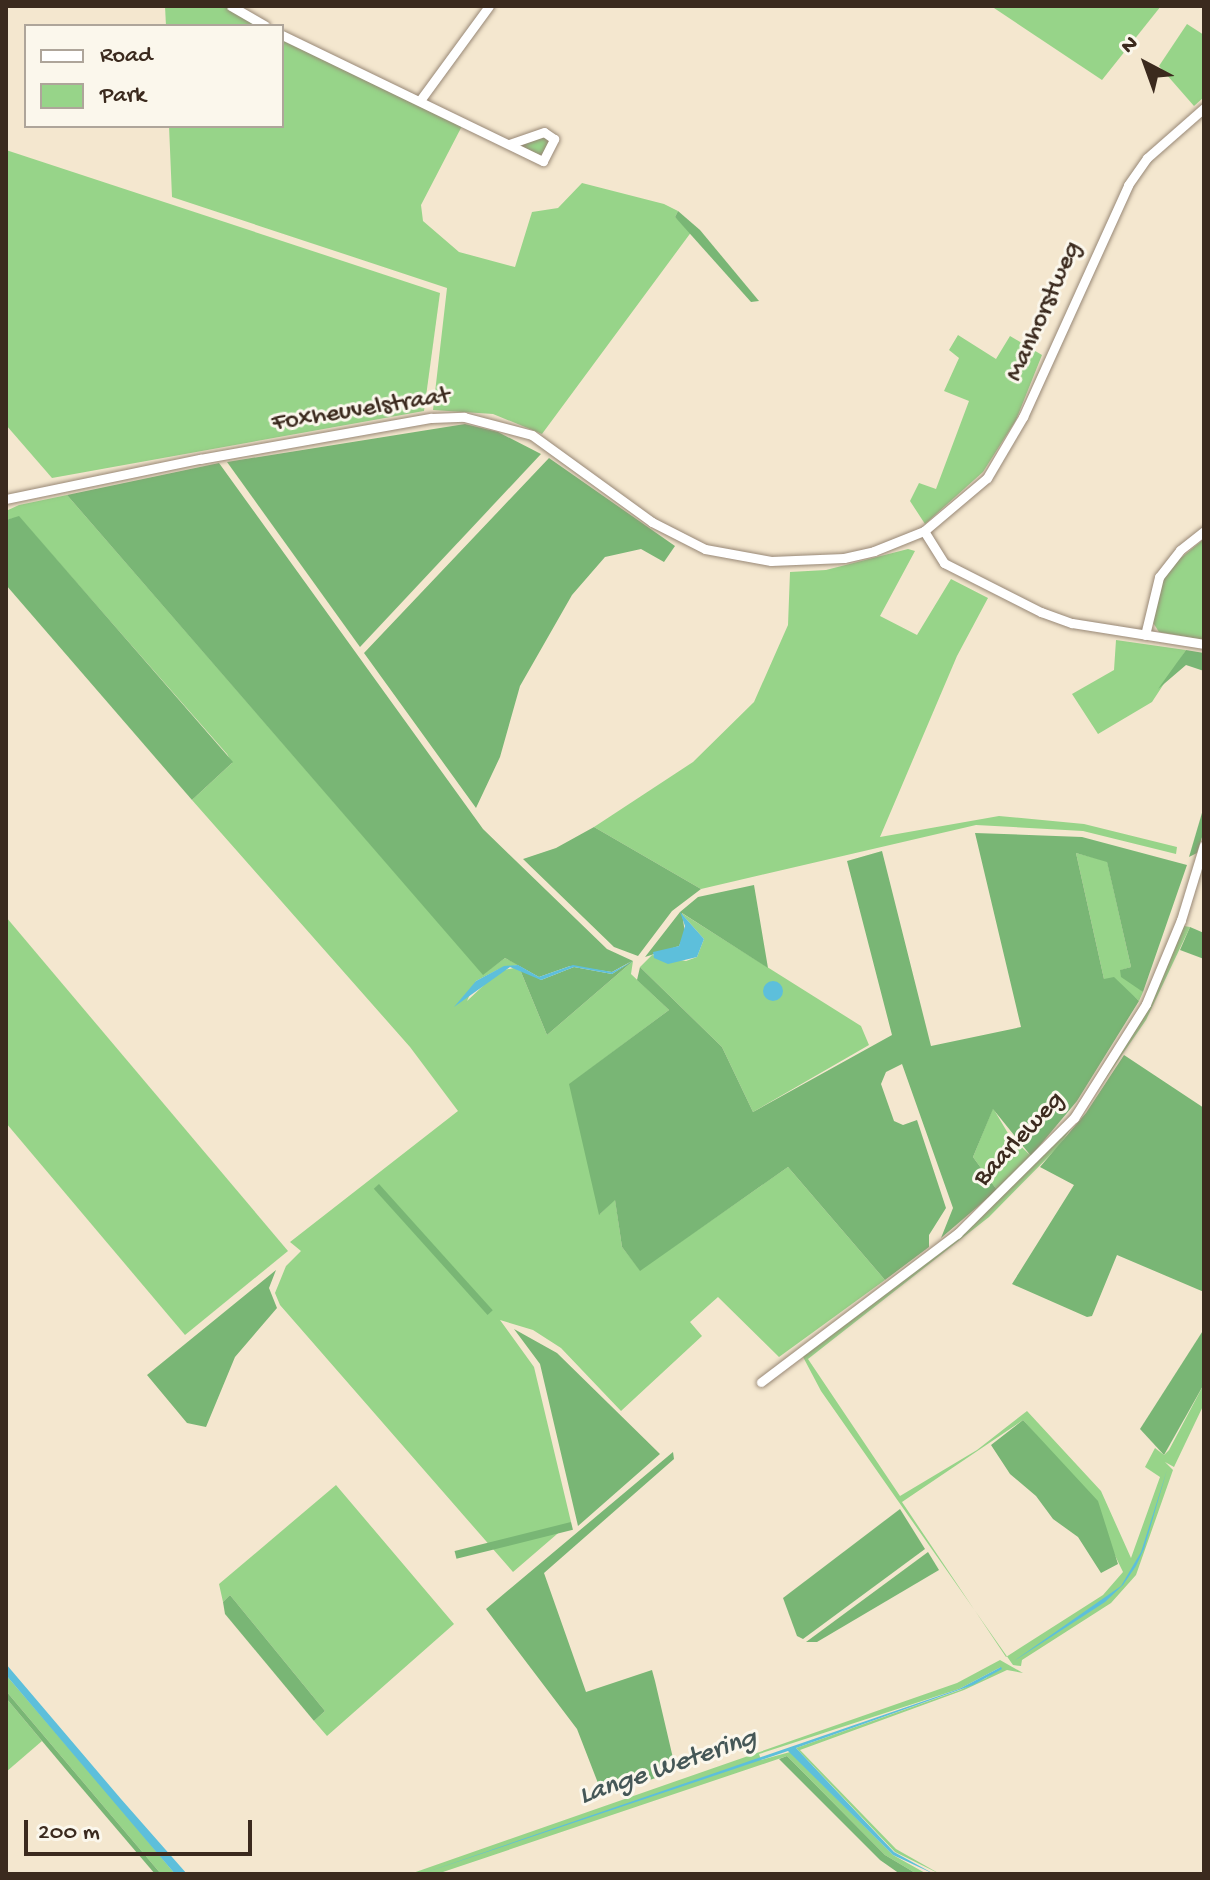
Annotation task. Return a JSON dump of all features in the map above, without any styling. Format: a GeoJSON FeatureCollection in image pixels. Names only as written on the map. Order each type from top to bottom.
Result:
{"type":"FeatureCollection","features":[{"type":"Feature","properties":{"kind":"street"},"geometry":{"type":"LineString","coordinates":[[231,6],[262,24]]}},
{"type":"Feature","properties":{"kind":"street"},"geometry":{"type":"LineString","coordinates":[[421,99],[489,6]]}},
{"type":"Feature","properties":{"kind":"street"},"geometry":{"type":"LineString","coordinates":[[284,36],[510,144]]}},
{"type":"Feature","properties":{"kind":"street","name":"Manhorstweg"},"geometry":{"type":"LineString","coordinates":[[924,531],[965,500],[1000,461],[1128,185],[1147,158],[1204,108]]}},
{"type":"Feature","properties":{"kind":"street","name":"Foxheuvelstraat"},"geometry":{"type":"LineString","coordinates":[[6,499],[200,459],[431,418],[464,417],[532,435],[662,528],[717,552],[771,561],[844,558],[924,531]]}},
{"type":"Feature","properties":{"kind":"street"},"geometry":{"type":"LineString","coordinates":[[924,531],[944,563],[1041,612],[1072,623],[1204,644]]}},
{"type":"Feature","properties":{"kind":"street"},"geometry":{"type":"LineString","coordinates":[[1145,635],[1159,577],[1180,550],[1204,531]]}},
{"type":"Feature","properties":{"kind":"street","name":"Baarleweg"},"geometry":{"type":"LineString","coordinates":[[761,1382],[957,1234],[1074,1118],[1146,1004],[1181,920],[1204,845]]}},
{"type":"Feature","properties":{"kind":"green space"},"geometry":{"type":"Polygon","coordinates":[[[165,6],[227,6],[258,24],[166,24],[165,6]]]}},
{"type":"Feature","properties":{"kind":"green space"},"geometry":{"type":"Polygon","coordinates":[[[991,6],[1161,6],[1102,80],[991,6]]]}},
{"type":"Feature","properties":{"kind":"green space"},"geometry":{"type":"Polygon","coordinates":[[[1187,24],[1204,35],[1204,97],[1194,106],[1159,66],[1187,24]]]}},
{"type":"Feature","properties":{"kind":"green space"},"geometry":{"type":"Polygon","coordinates":[[[284,39],[462,126],[421,205],[423,221],[459,252],[515,267],[532,212],[558,208],[582,183],[664,204],[678,211],[675,217],[692,231],[542,434],[493,414],[433,410],[447,288],[172,197],[169,128],[284,128],[284,39]]]}},
{"type":"Feature","properties":{"kind":"green space"},"geometry":{"type":"Polygon","coordinates":[[[541,135],[551,140],[543,157],[519,145],[541,135]]]}},
{"type":"Feature","properties":{"kind":"green space"},"geometry":{"type":"Polygon","coordinates":[[[6,150],[440,293],[424,411],[52,478],[6,425],[6,150]]]}},
{"type":"Feature","properties":{"kind":"green space"},"geometry":{"type":"Polygon","coordinates":[[[678,211],[700,230],[759,301],[751,302],[675,217],[678,211]]]}},
{"type":"Feature","properties":{"kind":"green space"},"geometry":{"type":"Polygon","coordinates":[[[958,335],[996,359],[1010,336],[1042,355],[1016,420],[983,472],[925,524],[910,501],[919,483],[936,489],[969,401],[944,391],[959,358],[949,350],[958,335]]]}},
{"type":"Feature","properties":{"kind":"green space"},"geometry":{"type":"Polygon","coordinates":[[[465,424],[498,432],[541,454],[360,647],[227,462],[465,424]]]}},
{"type":"Feature","properties":{"kind":"green space"},"geometry":{"type":"Polygon","coordinates":[[[549,458],[675,546],[664,562],[641,549],[605,557],[572,595],[520,686],[500,757],[476,808],[364,653],[549,458]]]}},
{"type":"Feature","properties":{"kind":"green space"},"geometry":{"type":"Polygon","coordinates":[[[219,463],[483,829],[607,949],[633,961],[547,1035],[519,967],[541,980],[574,967],[612,974],[632,961],[612,972],[570,966],[539,977],[505,958],[483,975],[67,495],[219,463]]]}},
{"type":"Feature","properties":{"kind":"green space"},"geometry":{"type":"Polygon","coordinates":[[[67,495],[483,974],[505,958],[518,965],[499,969],[476,981],[467,1001],[499,971],[519,967],[547,1035],[633,961],[631,974],[669,1010],[570,1084],[600,1214],[615,1199],[622,1247],[640,1270],[788,1167],[885,1280],[779,1357],[718,1297],[690,1322],[702,1336],[621,1411],[561,1348],[533,1330],[500,1320],[534,1367],[571,1522],[513,1572],[280,1305],[275,1293],[286,1266],[301,1251],[290,1242],[458,1111],[410,1047],[192,800],[232,763],[227,754],[19,517],[6,520],[6,511],[19,505],[67,495]]]}},
{"type":"Feature","properties":{"kind":"green space"},"geometry":{"type":"Polygon","coordinates":[[[19,516],[233,762],[192,800],[6,585],[6,520],[19,516]]]}},
{"type":"Feature","properties":{"kind":"green space"},"geometry":{"type":"Polygon","coordinates":[[[1204,539],[1204,640],[1159,632],[1150,618],[1158,588],[1171,566],[1204,539]]]}},
{"type":"Feature","properties":{"kind":"green space"},"geometry":{"type":"Polygon","coordinates":[[[908,549],[915,551],[880,616],[917,635],[951,579],[988,598],[957,656],[880,837],[999,816],[1084,824],[1177,847],[1176,854],[1083,831],[976,825],[701,889],[594,827],[693,762],[754,702],[788,625],[790,572],[826,570],[908,549]]]}},
{"type":"Feature","properties":{"kind":"green space"},"geometry":{"type":"Polygon","coordinates":[[[1116,640],[1186,650],[1152,702],[1098,734],[1072,694],[1114,670],[1116,640]]]}},
{"type":"Feature","properties":{"kind":"green space"},"geometry":{"type":"Polygon","coordinates":[[[1186,650],[1204,653],[1204,671],[1186,665],[1158,689],[1186,650]]]}},
{"type":"Feature","properties":{"kind":"green space"},"geometry":{"type":"Polygon","coordinates":[[[1204,806],[1204,831],[1197,853],[1189,857],[1204,806]]]}},
{"type":"Feature","properties":{"kind":"green space"},"geometry":{"type":"Polygon","coordinates":[[[594,827],[701,889],[672,911],[638,956],[614,947],[523,859],[556,848],[594,827]]]}},
{"type":"Feature","properties":{"kind":"green space"},"geometry":{"type":"Polygon","coordinates":[[[975,833],[1082,837],[1187,865],[1143,992],[1121,977],[1120,970],[1131,967],[1107,862],[1076,853],[1104,979],[1114,977],[1139,1001],[1077,1101],[1031,1156],[993,1109],[973,1157],[997,1190],[941,1238],[953,1208],[902,1064],[886,1072],[881,1084],[894,1121],[903,1125],[917,1120],[946,1208],[929,1235],[929,1247],[885,1280],[788,1167],[640,1271],[622,1247],[615,1200],[599,1215],[569,1084],[669,1010],[637,980],[640,967],[722,1047],[753,1112],[892,1035],[847,861],[882,851],[931,1046],[1021,1027],[975,833]]]}},
{"type":"Feature","properties":{"kind":"green space"},"geometry":{"type":"Polygon","coordinates":[[[1076,853],[1107,861],[1131,967],[1121,970],[1143,992],[1139,1001],[1115,980],[1104,979],[1076,853]]]}},
{"type":"Feature","properties":{"kind":"green space"},"geometry":{"type":"Polygon","coordinates":[[[754,885],[768,968],[682,913],[685,933],[679,946],[645,957],[680,912],[698,897],[754,885]]]}},
{"type":"Feature","properties":{"kind":"green space"},"geometry":{"type":"Polygon","coordinates":[[[680,912],[861,1026],[869,1045],[753,1112],[722,1047],[640,967],[652,955],[686,961],[697,957],[704,939],[680,912]]]}},
{"type":"Feature","properties":{"kind":"green space"},"geometry":{"type":"Polygon","coordinates":[[[6,917],[288,1251],[185,1335],[6,1123],[6,917]]]}},
{"type":"Feature","properties":{"kind":"green space"},"geometry":{"type":"Polygon","coordinates":[[[1184,926],[1190,927],[1146,1020],[1059,1146],[989,1217],[808,1359],[900,1496],[977,1450],[1027,1411],[1101,1491],[1131,1558],[1160,1477],[1145,1467],[1155,1448],[1164,1455],[1169,1450],[1204,1384],[1204,1404],[1174,1467],[1165,1462],[1173,1470],[1136,1575],[1111,1603],[1022,1660],[1021,1666],[1013,1665],[1007,1656],[1103,1595],[1123,1572],[1082,1487],[1023,1420],[902,1502],[975,1610],[821,1391],[802,1355],[963,1232],[1053,1145],[1107,1074],[1184,926]]]}},
{"type":"Feature","properties":{"kind":"green space"},"geometry":{"type":"Polygon","coordinates":[[[1190,927],[1204,933],[1204,959],[1180,950],[1190,927]]]}},
{"type":"Feature","properties":{"kind":"green space"},"geometry":{"type":"Polygon","coordinates":[[[1124,1055],[1204,1108],[1204,1292],[1117,1255],[1092,1316],[1087,1317],[1012,1284],[1074,1185],[1040,1167],[1086,1113],[1124,1055]]]}},
{"type":"Feature","properties":{"kind":"green space"},"geometry":{"type":"Polygon","coordinates":[[[993,1108],[1009,1135],[1031,1156],[997,1190],[973,1157],[993,1108]]]}},
{"type":"Feature","properties":{"kind":"green space"},"geometry":{"type":"Polygon","coordinates":[[[379,1184],[493,1310],[488,1315],[374,1189],[379,1184]]]}},
{"type":"Feature","properties":{"kind":"green space"},"geometry":{"type":"Polygon","coordinates":[[[276,1270],[269,1288],[277,1308],[235,1357],[206,1427],[187,1423],[147,1375],[276,1270]]]}},
{"type":"Feature","properties":{"kind":"green space"},"geometry":{"type":"Polygon","coordinates":[[[514,1329],[557,1353],[660,1454],[578,1526],[540,1364],[514,1329]]]}},
{"type":"Feature","properties":{"kind":"green space"},"geometry":{"type":"Polygon","coordinates":[[[1204,1329],[1204,1384],[1164,1455],[1140,1429],[1204,1329]]]}},
{"type":"Feature","properties":{"kind":"green space"},"geometry":{"type":"Polygon","coordinates":[[[1023,1420],[1098,1501],[1118,1564],[1101,1573],[1078,1537],[1053,1519],[1036,1496],[1010,1474],[991,1445],[1023,1420]]]}},
{"type":"Feature","properties":{"kind":"green space"},"geometry":{"type":"Polygon","coordinates":[[[673,1452],[674,1459],[544,1573],[586,1692],[652,1670],[655,1681],[676,1771],[603,1796],[577,1729],[486,1609],[673,1452]]]}},
{"type":"Feature","properties":{"kind":"green space"},"geometry":{"type":"Polygon","coordinates":[[[336,1485],[454,1624],[327,1736],[314,1721],[325,1711],[230,1595],[223,1602],[219,1584],[336,1485]]]}},
{"type":"Feature","properties":{"kind":"green space"},"geometry":{"type":"Polygon","coordinates":[[[900,1509],[925,1549],[803,1639],[797,1636],[783,1598],[900,1509]]]}},
{"type":"Feature","properties":{"kind":"green space"},"geometry":{"type":"Polygon","coordinates":[[[571,1522],[573,1530],[456,1559],[455,1551],[571,1522]]]}},
{"type":"Feature","properties":{"kind":"green space"},"geometry":{"type":"Polygon","coordinates":[[[928,1552],[939,1570],[817,1642],[806,1642],[928,1552]]]}},
{"type":"Feature","properties":{"kind":"green space"},"geometry":{"type":"Polygon","coordinates":[[[230,1595],[325,1711],[314,1721],[225,1614],[223,1602],[230,1595]]]}},
{"type":"Feature","properties":{"kind":"green space"},"geometry":{"type":"Polygon","coordinates":[[[1000,1660],[1023,1673],[1007,1670],[964,1690],[800,1750],[896,1849],[940,1874],[895,1852],[796,1748],[960,1690],[1001,1667],[959,1689],[759,1754],[761,1760],[790,1752],[893,1855],[927,1874],[917,1874],[885,1855],[787,1756],[437,1874],[410,1874],[957,1683],[1000,1660]]]}},
{"type":"Feature","properties":{"kind":"green space"},"geometry":{"type":"Polygon","coordinates":[[[6,1675],[175,1874],[161,1874],[6,1691],[6,1675]]]}},
{"type":"Feature","properties":{"kind":"green space"},"geometry":{"type":"Polygon","coordinates":[[[6,1691],[161,1874],[155,1874],[68,1772],[6,1698],[6,1691]]]}},
{"type":"Feature","properties":{"kind":"green space"},"geometry":{"type":"Polygon","coordinates":[[[6,1698],[42,1741],[6,1772],[6,1698]]]}},
{"type":"Feature","properties":{"kind":"green space"},"geometry":{"type":"Polygon","coordinates":[[[787,1756],[885,1855],[917,1874],[900,1874],[880,1860],[779,1759],[787,1756]]]}},
{"type":"Feature","properties":{"kind":"water"},"geometry":{"type":"Polygon","coordinates":[[[680,912],[704,939],[697,957],[668,964],[654,958],[653,952],[679,946],[685,926],[680,912]]]}},
{"type":"Feature","properties":{"kind":"water"},"geometry":{"type":"Polygon","coordinates":[[[633,961],[612,974],[574,967],[541,980],[510,967],[454,1007],[476,981],[504,966],[518,965],[539,977],[573,965],[612,972],[633,961]]]}},
{"type":"Feature","properties":{"kind":"water"},"geometry":{"type":"Polygon","coordinates":[[[769,981],[777,981],[783,991],[777,1001],[769,1001],[763,995],[763,987],[769,981]]]}},
{"type":"Feature","properties":{"kind":"water"},"geometry":{"type":"Polygon","coordinates":[[[1167,1470],[1144,1549],[1123,1585],[1105,1602],[1014,1661],[1121,1586],[1141,1552],[1167,1470]]]}},
{"type":"Feature","properties":{"kind":"water"},"geometry":{"type":"Polygon","coordinates":[[[6,1664],[187,1874],[175,1874],[6,1675],[6,1664]]]}},
{"type":"Feature","properties":{"kind":"water"},"geometry":{"type":"Polygon","coordinates":[[[1001,1667],[973,1685],[796,1748],[894,1852],[934,1874],[893,1855],[788,1751],[421,1874],[959,1689],[1001,1667]]]}},
{"type":"Feature","properties":{"kind":"water label","name":"Lange Wetering"},"geometry":{"type":"Point","coordinates":[668,1768]}}]}
